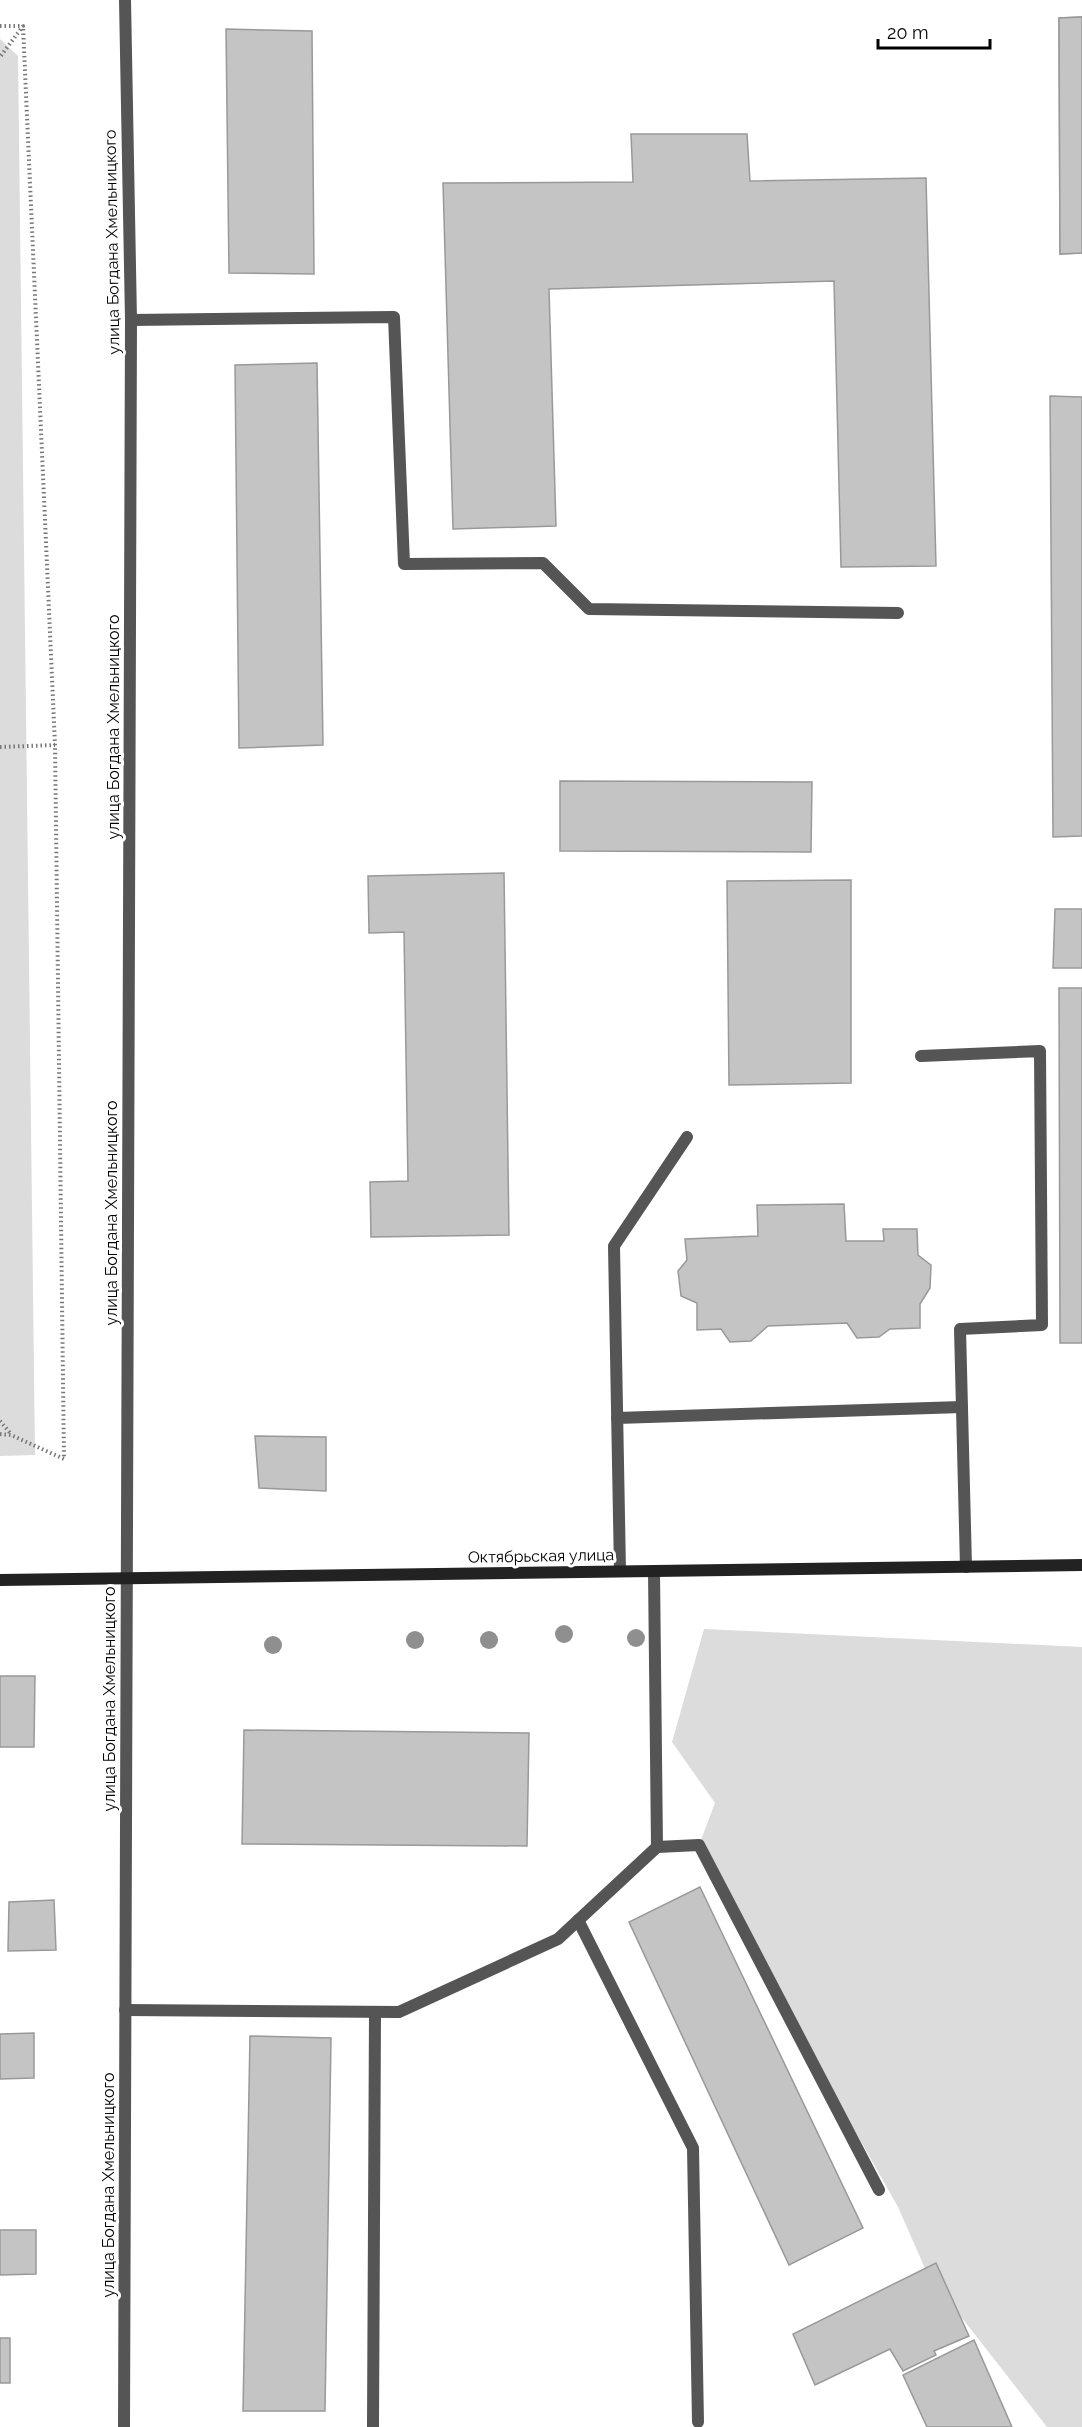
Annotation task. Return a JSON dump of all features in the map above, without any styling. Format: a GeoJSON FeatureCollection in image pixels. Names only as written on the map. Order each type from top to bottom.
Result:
{"type":"FeatureCollection","features":[{"type":"Feature","properties":{"kind":"main road","name":"Октябрьская улица"},"geometry":{"type":"LineString","coordinates":[[0,1580],[1082,1565]]}},
{"type":"Feature","properties":{"kind":"street","name":"улица Богдана Хмельницкого"},"geometry":{"type":"LineString","coordinates":[[124,0],[131,320],[124,2427]]}},
{"type":"Feature","properties":{"kind":"street"},"geometry":{"type":"LineString","coordinates":[[131,320],[394,317],[404,564],[543,563],[589,609],[898,613]]}},
{"type":"Feature","properties":{"kind":"street"},"geometry":{"type":"LineString","coordinates":[[921,1056],[1040,1051],[1042,1325],[960,1329],[966,1567]]}},
{"type":"Feature","properties":{"kind":"street"},"geometry":{"type":"LineString","coordinates":[[620,1571],[614,1246],[687,1137]]}},
{"type":"Feature","properties":{"kind":"street"},"geometry":{"type":"LineString","coordinates":[[617,1418],[962,1407]]}},
{"type":"Feature","properties":{"kind":"street"},"geometry":{"type":"LineString","coordinates":[[654,1571],[657,1847]]}},
{"type":"Feature","properties":{"kind":"street"},"geometry":{"type":"LineString","coordinates":[[125,2010],[399,2012],[558,1939],[657,1847],[699,1845],[879,2190]]}},
{"type":"Feature","properties":{"kind":"street"},"geometry":{"type":"LineString","coordinates":[[578,1920],[693,2148],[698,2422]]}},
{"type":"Feature","properties":{"kind":"street"},"geometry":{"type":"LineString","coordinates":[[373,2427],[375,2012]]}},
{"type":"Feature","properties":{"kind":"path"},"geometry":{"type":"LineString","coordinates":[[0,26],[23,26]]}},
{"type":"Feature","properties":{"kind":"path"},"geometry":{"type":"LineString","coordinates":[[0,57],[23,26]]}},
{"type":"Feature","properties":{"kind":"path"},"geometry":{"type":"LineString","coordinates":[[0,1434],[11,1435],[64,1459],[55,745],[23,26]]}},
{"type":"Feature","properties":{"kind":"path"},"geometry":{"type":"LineString","coordinates":[[0,747],[55,745]]}},
{"type":"Feature","properties":{"kind":"path"},"geometry":{"type":"LineString","coordinates":[[0,1421],[11,1435]]}},
{"type":"Feature","properties":{"kind":"shaded area"},"geometry":{"type":"Polygon","coordinates":[[[0,39],[18,56],[35,1455],[0,1456],[0,39]]]}},
{"type":"Feature","properties":{"kind":"shaded area"},"geometry":{"type":"Polygon","coordinates":[[[704,1629],[1082,1647],[1082,2427],[1047,2427],[927,2273],[898,2207],[769,1979],[699,1845],[715,1803],[672,1742],[704,1629]]]}},
{"type":"Feature","properties":{"kind":"building"},"geometry":{"type":"Polygon","coordinates":[[[1082,17],[1082,253],[1060,254],[1059,18],[1082,17]]]}},
{"type":"Feature","properties":{"kind":"building"},"geometry":{"type":"Polygon","coordinates":[[[1082,17],[1082,253],[1060,254],[1059,18],[1082,17]]]}},
{"type":"Feature","properties":{"kind":"building"},"geometry":{"type":"Polygon","coordinates":[[[226,29],[312,31],[314,274],[229,273],[226,29]]]}},
{"type":"Feature","properties":{"kind":"building"},"geometry":{"type":"Polygon","coordinates":[[[631,134],[747,134],[750,181],[926,178],[936,566],[841,567],[834,281],[549,289],[556,526],[453,529],[443,183],[633,182],[631,134]]]}},
{"type":"Feature","properties":{"kind":"building"},"geometry":{"type":"Polygon","coordinates":[[[317,363],[323,745],[239,748],[235,365],[317,363]]]}},
{"type":"Feature","properties":{"kind":"building"},"geometry":{"type":"Polygon","coordinates":[[[1050,396],[1082,397],[1082,836],[1053,837],[1050,396]]]}},
{"type":"Feature","properties":{"kind":"building"},"geometry":{"type":"Polygon","coordinates":[[[560,781],[812,782],[811,852],[560,851],[560,781]]]}},
{"type":"Feature","properties":{"kind":"building"},"geometry":{"type":"Polygon","coordinates":[[[504,873],[509,1235],[371,1237],[370,1182],[408,1181],[404,932],[369,933],[368,876],[504,873]]]}},
{"type":"Feature","properties":{"kind":"building"},"geometry":{"type":"Polygon","coordinates":[[[851,880],[851,1083],[729,1085],[727,881],[851,880]]]}},
{"type":"Feature","properties":{"kind":"building"},"geometry":{"type":"Polygon","coordinates":[[[1055,909],[1082,909],[1082,968],[1053,968],[1055,909]]]}},
{"type":"Feature","properties":{"kind":"building"},"geometry":{"type":"Polygon","coordinates":[[[1059,988],[1082,988],[1082,1343],[1060,1343],[1059,988]]]}},
{"type":"Feature","properties":{"kind":"building"},"geometry":{"type":"Polygon","coordinates":[[[844,1204],[846,1241],[884,1241],[883,1229],[917,1229],[918,1255],[931,1265],[930,1288],[920,1304],[920,1328],[890,1329],[879,1337],[857,1338],[847,1323],[768,1326],[751,1341],[730,1342],[721,1329],[697,1330],[697,1303],[681,1296],[678,1271],[687,1260],[685,1239],[758,1236],[757,1205],[844,1204]]]}},
{"type":"Feature","properties":{"kind":"building"},"geometry":{"type":"Polygon","coordinates":[[[255,1436],[326,1437],[326,1491],[259,1488],[255,1436]]]}},
{"type":"Feature","properties":{"kind":"building"},"geometry":{"type":"Polygon","coordinates":[[[0,1676],[35,1676],[34,1747],[0,1747],[0,1676]]]}},
{"type":"Feature","properties":{"kind":"building"},"geometry":{"type":"Polygon","coordinates":[[[244,1730],[529,1733],[527,1846],[242,1844],[244,1730]]]}},
{"type":"Feature","properties":{"kind":"building"},"geometry":{"type":"Polygon","coordinates":[[[700,1887],[863,2228],[789,2265],[629,1922],[700,1887]]]}},
{"type":"Feature","properties":{"kind":"building"},"geometry":{"type":"Polygon","coordinates":[[[54,1900],[56,1950],[8,1951],[9,1902],[54,1900]]]}},
{"type":"Feature","properties":{"kind":"building"},"geometry":{"type":"Polygon","coordinates":[[[34,2033],[34,2078],[0,2079],[0,2034],[34,2033]]]}},
{"type":"Feature","properties":{"kind":"building"},"geometry":{"type":"Polygon","coordinates":[[[250,2036],[331,2038],[325,2411],[243,2411],[250,2036]]]}},
{"type":"Feature","properties":{"kind":"building"},"geometry":{"type":"Polygon","coordinates":[[[0,2230],[36,2230],[36,2274],[0,2275],[0,2230]]]}},
{"type":"Feature","properties":{"kind":"building"},"geometry":{"type":"Polygon","coordinates":[[[936,2263],[969,2336],[934,2351],[936,2355],[903,2371],[890,2349],[815,2385],[793,2334],[936,2263]]]}},
{"type":"Feature","properties":{"kind":"building"},"geometry":{"type":"Polygon","coordinates":[[[0,2338],[10,2338],[10,2383],[0,2383],[0,2338]]]}},
{"type":"Feature","properties":{"kind":"building"},"geometry":{"type":"Polygon","coordinates":[[[974,2340],[1012,2427],[927,2427],[903,2375],[974,2340]]]}}]}
